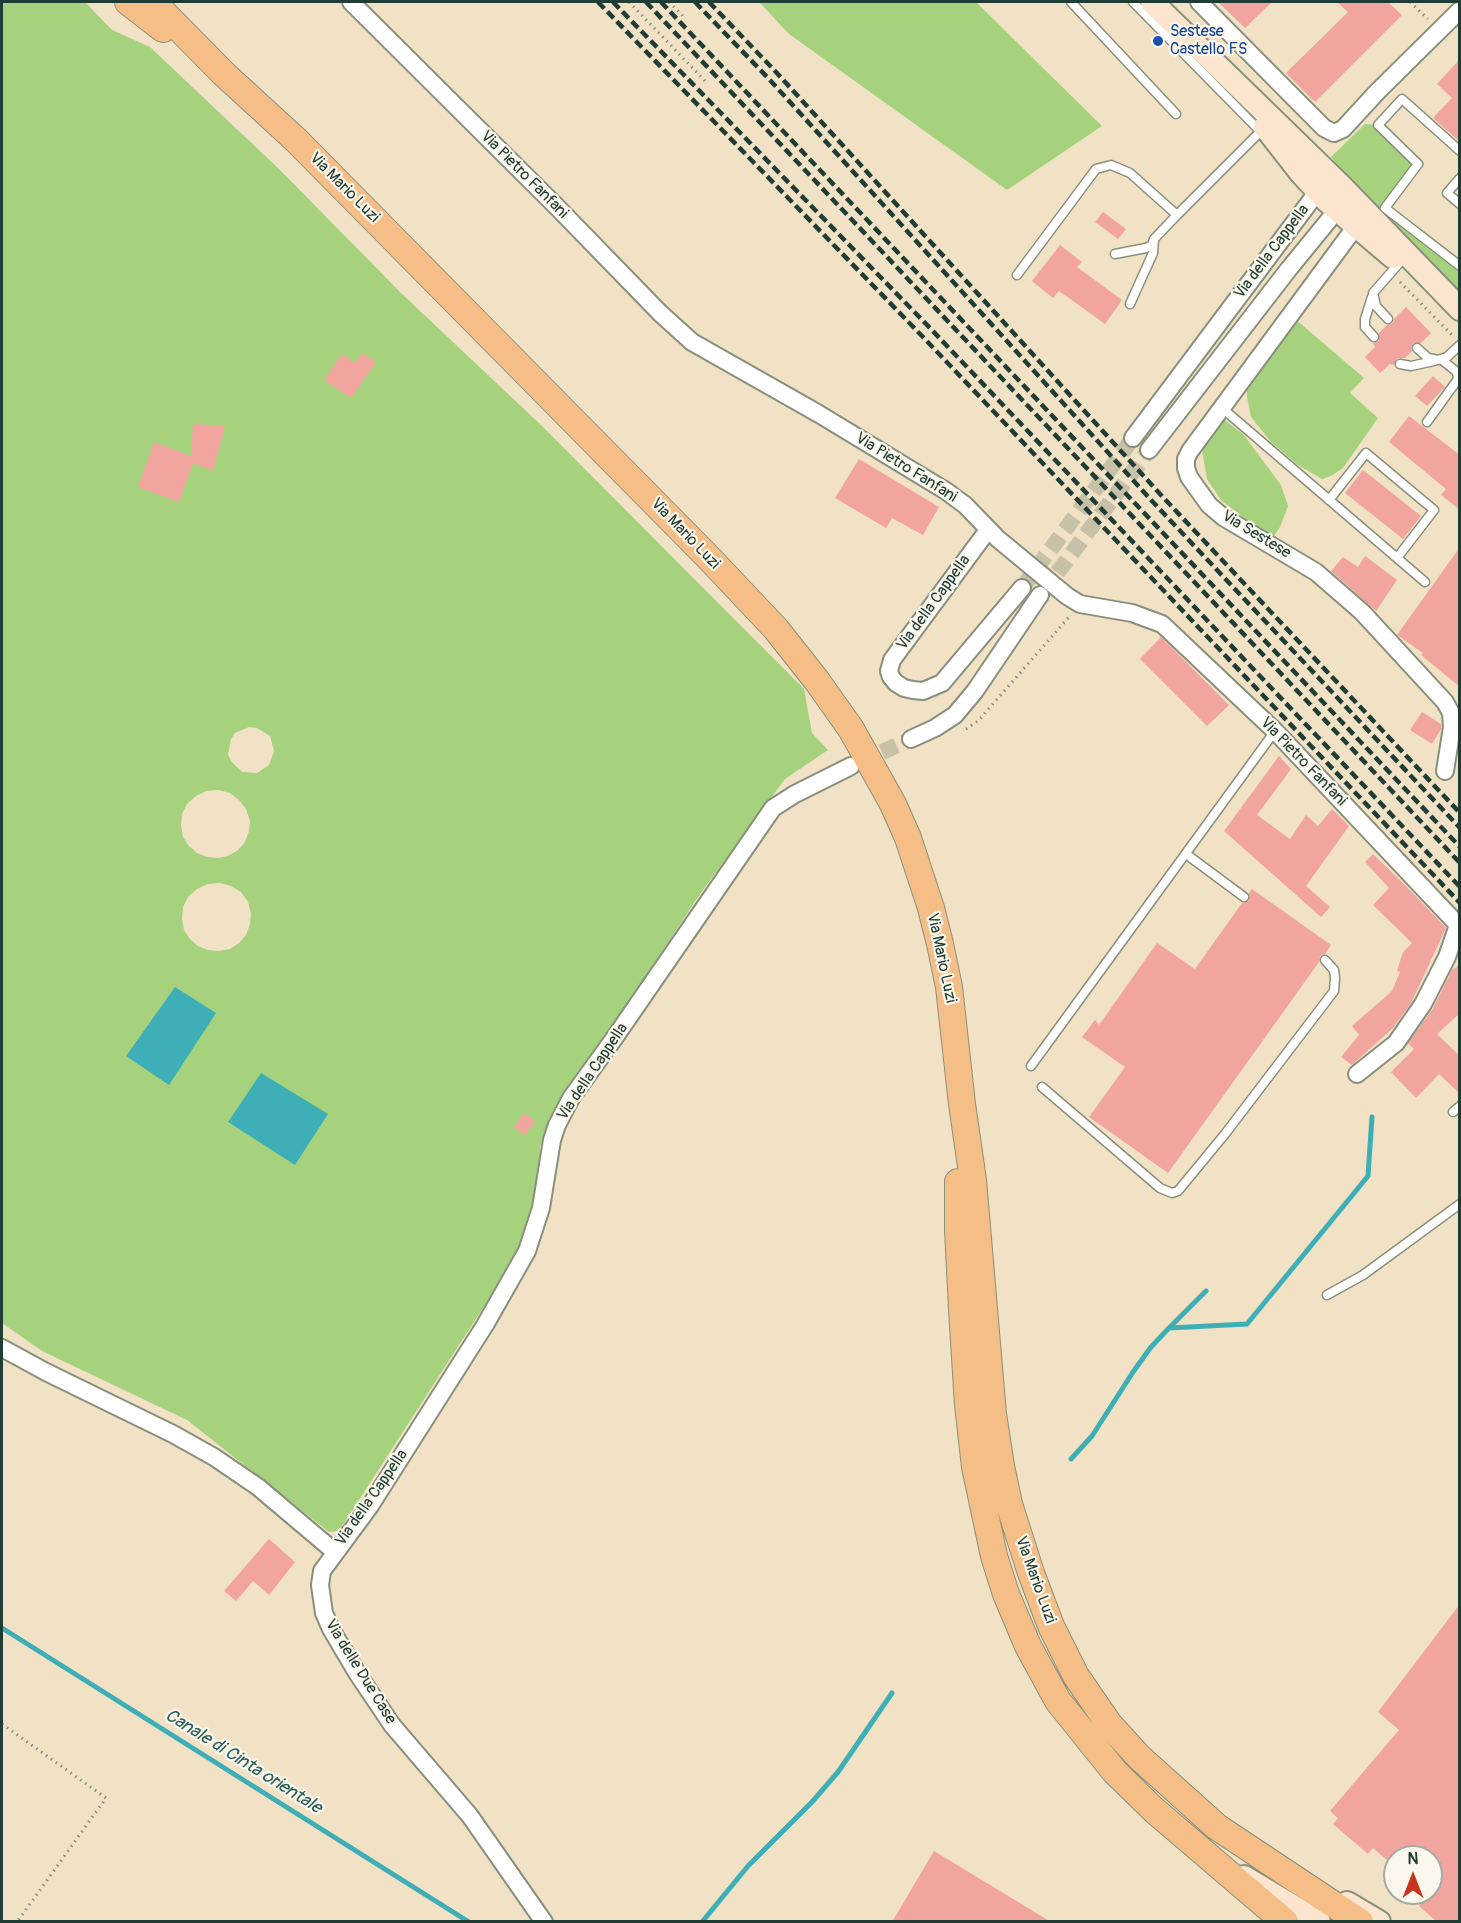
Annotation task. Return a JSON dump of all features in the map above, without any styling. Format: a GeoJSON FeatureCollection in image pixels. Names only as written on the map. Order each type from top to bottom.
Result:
{"type":"FeatureCollection","features":[{"type":"Feature","properties":{"kind":"main road","name":"Via Mario Luzi"},"geometry":{"type":"LineString","coordinates":[[128,2],[224,74]]}},
{"type":"Feature","properties":{"kind":"main road","name":"Via Mario Luzi"},"geometry":{"type":"LineString","coordinates":[[153,2],[224,74],[304,148],[709,558],[776,629],[851,729],[893,804],[920,871],[949,987],[973,1180],[993,1414],[1009,1504],[1031,1574],[1051,1626],[1076,1676],[1109,1724],[1139,1757],[1217,1827],[1360,1922]]}},
{"type":"Feature","properties":{"kind":"main road"},"geometry":{"type":"LineString","coordinates":[[1152,2],[1208,55],[1270,126],[1399,259],[1458,333]]}},
{"type":"Feature","properties":{"kind":"main road"},"geometry":{"type":"LineString","coordinates":[[1270,126],[1301,173],[1356,226],[1460,309]]}},
{"type":"Feature","properties":{"kind":"main road","name":"Via Mario Luzi"},"geometry":{"type":"LineString","coordinates":[[962,1104],[958,1230],[968,1405],[975,1467],[983,1507],[994,1556],[1006,1594],[1028,1646],[1053,1692],[1086,1737],[1133,1792],[1285,1922]]}},
{"type":"Feature","properties":{"kind":"main road"},"geometry":{"type":"LineString","coordinates":[[1241,1844],[1379,1922]]}},
{"type":"Feature","properties":{"kind":"main road"},"geometry":{"type":"LineString","coordinates":[[1209,1856],[1319,1922]]}},
{"type":"Feature","properties":{"kind":"street","name":"Via Pietro Fanfani"},"geometry":{"type":"LineString","coordinates":[[351,2],[660,313],[692,342],[819,414],[946,491],[965,505],[988,530],[1067,596],[1080,604],[1132,613],[1162,624],[1275,731],[1459,926]]}},
{"type":"Feature","properties":{"kind":"street"},"geometry":{"type":"LineString","coordinates":[[1199,2],[1324,128],[1334,133],[1343,129],[1438,29],[1460,10]]}},
{"type":"Feature","properties":{"kind":"street","name":"Via della Cappella"},"geometry":{"type":"LineString","coordinates":[[1270,126],[1328,199],[1399,259]]}},
{"type":"Feature","properties":{"kind":"street","name":"Via della Cappella"},"geometry":{"type":"LineString","coordinates":[[1133,438],[1328,199]]}},
{"type":"Feature","properties":{"kind":"street","name":"Via della Cappella"},"geometry":{"type":"LineString","coordinates":[[1149,450],[1288,270],[1328,199]]}},
{"type":"Feature","properties":{"kind":"street","name":"Via Sestese"},"geometry":{"type":"LineString","coordinates":[[1356,226],[1190,451],[1186,459],[1186,468],[1193,483],[1209,505],[1223,517],[1316,572],[1332,585],[1362,612],[1445,702],[1451,713],[1452,727],[1445,771]]}},
{"type":"Feature","properties":{"kind":"street","name":"Via della Cappella"},"geometry":{"type":"LineString","coordinates":[[988,530],[892,660],[889,671],[891,677],[904,688],[913,690],[923,691],[942,683],[1022,588]]}},
{"type":"Feature","properties":{"kind":"street"},"geometry":{"type":"LineString","coordinates":[[911,739],[935,728],[955,715],[975,691],[1040,596]]}},
{"type":"Feature","properties":{"kind":"street","name":"Via della Cappella"},"geometry":{"type":"LineString","coordinates":[[335,1552],[370,1506],[485,1325],[527,1251],[541,1208],[552,1140],[571,1098],[773,808],[795,794],[851,766]]}},
{"type":"Feature","properties":{"kind":"street"},"geometry":{"type":"LineString","coordinates":[[1357,1074],[1396,1043],[1423,1004],[1447,957],[1459,926]]}},
{"type":"Feature","properties":{"kind":"street"},"geometry":{"type":"LineString","coordinates":[[2,1348],[214,1457],[258,1487],[335,1552]]}},
{"type":"Feature","properties":{"kind":"street","name":"Via delle Due Case"},"geometry":{"type":"LineString","coordinates":[[335,1552],[322,1571],[320,1579],[324,1613],[331,1629],[392,1725],[470,1816],[544,1922]]}},
{"type":"Feature","properties":{"kind":"lane"},"geometry":{"type":"LineString","coordinates":[[1071,2],[1176,114]]}},
{"type":"Feature","properties":{"kind":"lane"},"geometry":{"type":"LineString","coordinates":[[1115,254],[1152,245],[1177,215],[1270,126],[1133,2]]}},
{"type":"Feature","properties":{"kind":"lane"},"geometry":{"type":"LineString","coordinates":[[1460,151],[1402,99],[1378,125],[1418,164],[1385,208],[1460,266]]}},
{"type":"Feature","properties":{"kind":"lane"},"geometry":{"type":"LineString","coordinates":[[1017,275],[1096,169],[1111,165],[1130,173],[1177,215]]}},
{"type":"Feature","properties":{"kind":"lane"},"geometry":{"type":"LineString","coordinates":[[1460,178],[1447,193],[1460,204]]}},
{"type":"Feature","properties":{"kind":"lane"},"geometry":{"type":"LineString","coordinates":[[1130,304],[1153,254],[1155,239]]}},
{"type":"Feature","properties":{"kind":"lane"},"geometry":{"type":"LineString","coordinates":[[1374,338],[1365,327],[1365,319],[1373,293],[1399,259]]}},
{"type":"Feature","properties":{"kind":"lane"},"geometry":{"type":"LineString","coordinates":[[1373,293],[1376,306],[1388,319]]}},
{"type":"Feature","properties":{"kind":"lane"},"geometry":{"type":"LineString","coordinates":[[1400,364],[1411,366],[1440,360],[1458,333]]}},
{"type":"Feature","properties":{"kind":"lane"},"geometry":{"type":"LineString","coordinates":[[1417,348],[1428,358],[1440,360],[1457,372],[1458,379],[1427,422]]}},
{"type":"Feature","properties":{"kind":"lane"},"geometry":{"type":"LineString","coordinates":[[1222,408],[1425,582]]}},
{"type":"Feature","properties":{"kind":"lane"},"geometry":{"type":"LineString","coordinates":[[1329,500],[1366,453],[1434,510],[1397,558]]}},
{"type":"Feature","properties":{"kind":"lane"},"geometry":{"type":"LineString","coordinates":[[1031,1066],[1275,731]]}},
{"type":"Feature","properties":{"kind":"lane"},"geometry":{"type":"LineString","coordinates":[[1186,854],[1244,897]]}},
{"type":"Feature","properties":{"kind":"lane"},"geometry":{"type":"LineString","coordinates":[[1042,1087],[1160,1188],[1172,1193],[1178,1191],[1226,1134],[1334,991],[1334,970],[1325,960]]}},
{"type":"Feature","properties":{"kind":"lane"},"geometry":{"type":"LineString","coordinates":[[1327,1295],[1363,1275],[1460,1204]]}},
{"type":"Feature","properties":{"kind":"path"},"geometry":{"type":"LineString","coordinates":[[629,2],[708,84]]}},
{"type":"Feature","properties":{"kind":"path"},"geometry":{"type":"LineString","coordinates":[[669,2],[683,16]]}},
{"type":"Feature","properties":{"kind":"path"},"geometry":{"type":"LineString","coordinates":[[1410,2],[1438,29]]}},
{"type":"Feature","properties":{"kind":"path"},"geometry":{"type":"LineString","coordinates":[[1399,259],[1458,333]]}},
{"type":"Feature","properties":{"kind":"path"},"geometry":{"type":"LineString","coordinates":[[962,728],[966,729],[978,721],[1080,604]]}},
{"type":"Feature","properties":{"kind":"path"},"geometry":{"type":"LineString","coordinates":[[2,1724],[106,1798],[16,1922]]}},
{"type":"Feature","properties":{"kind":"green space"},"geometry":{"type":"Polygon","coordinates":[[[2,2],[85,2],[112,30],[150,47],[279,169],[401,293],[541,425],[804,689],[812,733],[828,750],[785,779],[700,894],[547,1126],[540,1147],[539,1192],[519,1252],[339,1531],[329,1532],[187,1420],[42,1351],[2,1323],[2,2]],[[249,727],[235,733],[231,739],[228,754],[231,761],[242,772],[257,773],[269,765],[274,751],[270,736],[257,728],[249,727]],[[218,790],[206,791],[187,804],[182,814],[183,837],[197,853],[207,857],[228,856],[245,842],[250,821],[246,809],[230,793],[218,790]],[[220,883],[208,884],[197,889],[188,897],[183,907],[184,930],[198,946],[208,950],[230,949],[246,935],[251,914],[248,902],[241,892],[231,886],[220,883]]]}},
{"type":"Feature","properties":{"kind":"green space"},"geometry":{"type":"Polygon","coordinates":[[[759,2],[976,2],[1102,126],[1007,190],[789,34],[759,2]]]}},
{"type":"Feature","properties":{"kind":"green space"},"geometry":{"type":"Polygon","coordinates":[[[1365,124],[1378,125],[1418,164],[1385,208],[1459,266],[1459,295],[1372,208],[1331,157],[1365,124]]]}},
{"type":"Feature","properties":{"kind":"green space"},"geometry":{"type":"Polygon","coordinates":[[[1295,319],[1364,378],[1350,393],[1378,418],[1343,468],[1322,479],[1298,465],[1271,442],[1251,417],[1247,397],[1247,382],[1295,319]]]}},
{"type":"Feature","properties":{"kind":"green space"},"geometry":{"type":"Polygon","coordinates":[[[1222,418],[1243,434],[1281,485],[1288,506],[1274,536],[1254,526],[1221,500],[1207,479],[1201,444],[1222,418]]]}},
{"type":"Feature","properties":{"kind":"water"},"geometry":{"type":"Polygon","coordinates":[[[175,987],[216,1013],[169,1085],[126,1056],[175,987]]]}},
{"type":"Feature","properties":{"kind":"water"},"geometry":{"type":"Polygon","coordinates":[[[261,1073],[328,1114],[295,1165],[228,1122],[261,1073]]]}},
{"type":"Feature","properties":{"kind":"building"},"geometry":{"type":"Polygon","coordinates":[[[1218,2],[1272,2],[1245,28],[1218,2]]]}},
{"type":"Feature","properties":{"kind":"building"},"geometry":{"type":"Polygon","coordinates":[[[1337,2],[1388,2],[1402,15],[1315,102],[1286,73],[1348,12],[1337,2]]]}},
{"type":"Feature","properties":{"kind":"building"},"geometry":{"type":"Polygon","coordinates":[[[1460,59],[1460,142],[1433,118],[1452,98],[1437,84],[1460,59]]]}},
{"type":"Feature","properties":{"kind":"building"},"geometry":{"type":"Polygon","coordinates":[[[1103,212],[1126,229],[1118,239],[1095,222],[1103,212]]]}},
{"type":"Feature","properties":{"kind":"building"},"geometry":{"type":"Polygon","coordinates":[[[1060,245],[1082,262],[1077,267],[1122,300],[1105,324],[1059,291],[1053,298],[1032,281],[1060,245]]]}},
{"type":"Feature","properties":{"kind":"building"},"geometry":{"type":"Polygon","coordinates":[[[1406,307],[1431,333],[1421,343],[1413,343],[1412,351],[1405,358],[1397,358],[1394,365],[1390,364],[1380,373],[1365,357],[1375,347],[1373,343],[1379,341],[1379,333],[1387,325],[1393,323],[1406,307]]]}},
{"type":"Feature","properties":{"kind":"building"},"geometry":{"type":"Polygon","coordinates":[[[362,353],[376,362],[351,398],[324,380],[342,354],[355,363],[362,353]]]}},
{"type":"Feature","properties":{"kind":"building"},"geometry":{"type":"Polygon","coordinates":[[[1433,376],[1445,387],[1427,406],[1415,396],[1433,376]]]}},
{"type":"Feature","properties":{"kind":"building"},"geometry":{"type":"Polygon","coordinates":[[[1409,416],[1460,455],[1460,510],[1441,495],[1446,489],[1389,442],[1409,416]]]}},
{"type":"Feature","properties":{"kind":"building"},"geometry":{"type":"Polygon","coordinates":[[[193,424],[225,426],[213,471],[193,463],[179,502],[138,487],[154,442],[191,456],[193,424]]]}},
{"type":"Feature","properties":{"kind":"building"},"geometry":{"type":"Polygon","coordinates":[[[859,459],[939,507],[923,535],[892,518],[886,528],[835,498],[859,459]]]}},
{"type":"Feature","properties":{"kind":"building"},"geometry":{"type":"Polygon","coordinates":[[[1363,470],[1421,516],[1403,539],[1345,493],[1363,470]]]}},
{"type":"Feature","properties":{"kind":"building"},"geometry":{"type":"Polygon","coordinates":[[[1460,547],[1460,687],[1421,655],[1423,653],[1397,635],[1460,547]]]}},
{"type":"Feature","properties":{"kind":"building"},"geometry":{"type":"Polygon","coordinates":[[[1365,556],[1397,580],[1376,611],[1331,571],[1343,557],[1358,567],[1365,556]]]}},
{"type":"Feature","properties":{"kind":"building"},"geometry":{"type":"Polygon","coordinates":[[[1161,637],[1229,705],[1207,726],[1140,659],[1161,637]]]}},
{"type":"Feature","properties":{"kind":"building"},"geometry":{"type":"Polygon","coordinates":[[[1422,712],[1441,724],[1441,729],[1432,744],[1410,730],[1422,712]]]}},
{"type":"Feature","properties":{"kind":"building"},"geometry":{"type":"Polygon","coordinates":[[[1279,756],[1291,769],[1257,815],[1290,839],[1306,815],[1318,826],[1332,809],[1349,826],[1306,886],[1330,907],[1321,917],[1224,831],[1279,756]]]}},
{"type":"Feature","properties":{"kind":"building"},"geometry":{"type":"Polygon","coordinates":[[[1373,854],[1446,928],[1411,1003],[1393,1028],[1352,1065],[1341,1057],[1359,1035],[1352,1026],[1392,991],[1400,972],[1397,971],[1403,952],[1412,943],[1373,905],[1389,888],[1365,862],[1373,854]]]}},
{"type":"Feature","properties":{"kind":"building"},"geometry":{"type":"Polygon","coordinates":[[[1252,889],[1331,945],[1325,954],[1320,956],[1319,962],[1168,1173],[1089,1117],[1125,1067],[1082,1037],[1095,1020],[1099,1025],[1157,943],[1195,969],[1242,903],[1249,900],[1249,893],[1252,889]]]}},
{"type":"Feature","properties":{"kind":"building"},"geometry":{"type":"Polygon","coordinates":[[[1460,964],[1460,1013],[1437,1034],[1460,1056],[1460,1094],[1439,1074],[1416,1098],[1391,1072],[1414,1049],[1408,1043],[1432,1010],[1452,970],[1460,964]]]}},
{"type":"Feature","properties":{"kind":"building"},"geometry":{"type":"Polygon","coordinates":[[[524,1113],[535,1121],[525,1135],[514,1127],[524,1113]]]}},
{"type":"Feature","properties":{"kind":"building"},"geometry":{"type":"Polygon","coordinates":[[[269,1539],[295,1562],[269,1595],[253,1581],[236,1601],[224,1591],[269,1539]]]}},
{"type":"Feature","properties":{"kind":"building"},"geometry":{"type":"Polygon","coordinates":[[[1460,1604],[1460,1922],[1437,1922],[1419,1906],[1443,1905],[1443,1845],[1383,1845],[1383,1857],[1373,1848],[1368,1854],[1333,1824],[1338,1818],[1330,1811],[1399,1730],[1378,1712],[1460,1604]]]}},
{"type":"Feature","properties":{"kind":"building"},"geometry":{"type":"Polygon","coordinates":[[[934,1851],[1051,1922],[892,1922],[934,1851]]]}},
{"type":"Feature","properties":{"kind":"waterway"},"geometry":{"type":"LineString","coordinates":[[1071,1459],[1092,1436],[1133,1372],[1151,1347],[1169,1328],[1247,1324],[1368,1176],[1372,1117]]}},
{"type":"Feature","properties":{"kind":"waterway"},"geometry":{"type":"LineString","coordinates":[[1169,1328],[1206,1291]]}},
{"type":"Feature","properties":{"kind":"waterway","name":"Canale di Cinta orientale"},"geometry":{"type":"LineString","coordinates":[[2,1628],[469,1922]]}},
{"type":"Feature","properties":{"kind":"waterway"},"geometry":{"type":"LineString","coordinates":[[702,1922],[748,1866],[812,1802],[838,1772],[892,1693]]}},
{"type":"Feature","properties":{"kind":"tunnel"},"geometry":{"type":"LineString","coordinates":[[1022,588],[1133,438]]}},
{"type":"Feature","properties":{"kind":"tunnel"},"geometry":{"type":"LineString","coordinates":[[1043,592],[1149,450]]}},
{"type":"Feature","properties":{"kind":"tunnel"},"geometry":{"type":"LineString","coordinates":[[860,762],[911,739]]}},
{"type":"Feature","properties":{"kind":"railway"},"geometry":{"type":"LineString","coordinates":[[598,2],[923,337],[1460,903]]}},
{"type":"Feature","properties":{"kind":"railway"},"geometry":{"type":"LineString","coordinates":[[613,2],[930,328],[1460,887]]}},
{"type":"Feature","properties":{"kind":"railway"},"geometry":{"type":"LineString","coordinates":[[646,2],[1460,863]]}},
{"type":"Feature","properties":{"kind":"railway"},"geometry":{"type":"LineString","coordinates":[[661,2],[1460,847]]}},
{"type":"Feature","properties":{"kind":"railway"},"geometry":{"type":"LineString","coordinates":[[695,2],[769,79],[1152,501],[1460,828]]}},
{"type":"Feature","properties":{"kind":"railway"},"geometry":{"type":"LineString","coordinates":[[709,2],[776,72],[1160,494],[1460,813]]}},
{"type":"Feature","properties":{"kind":"place","name":"Sestese Castello FS"},"geometry":{"type":"Point","coordinates":[1158,41]}}]}
